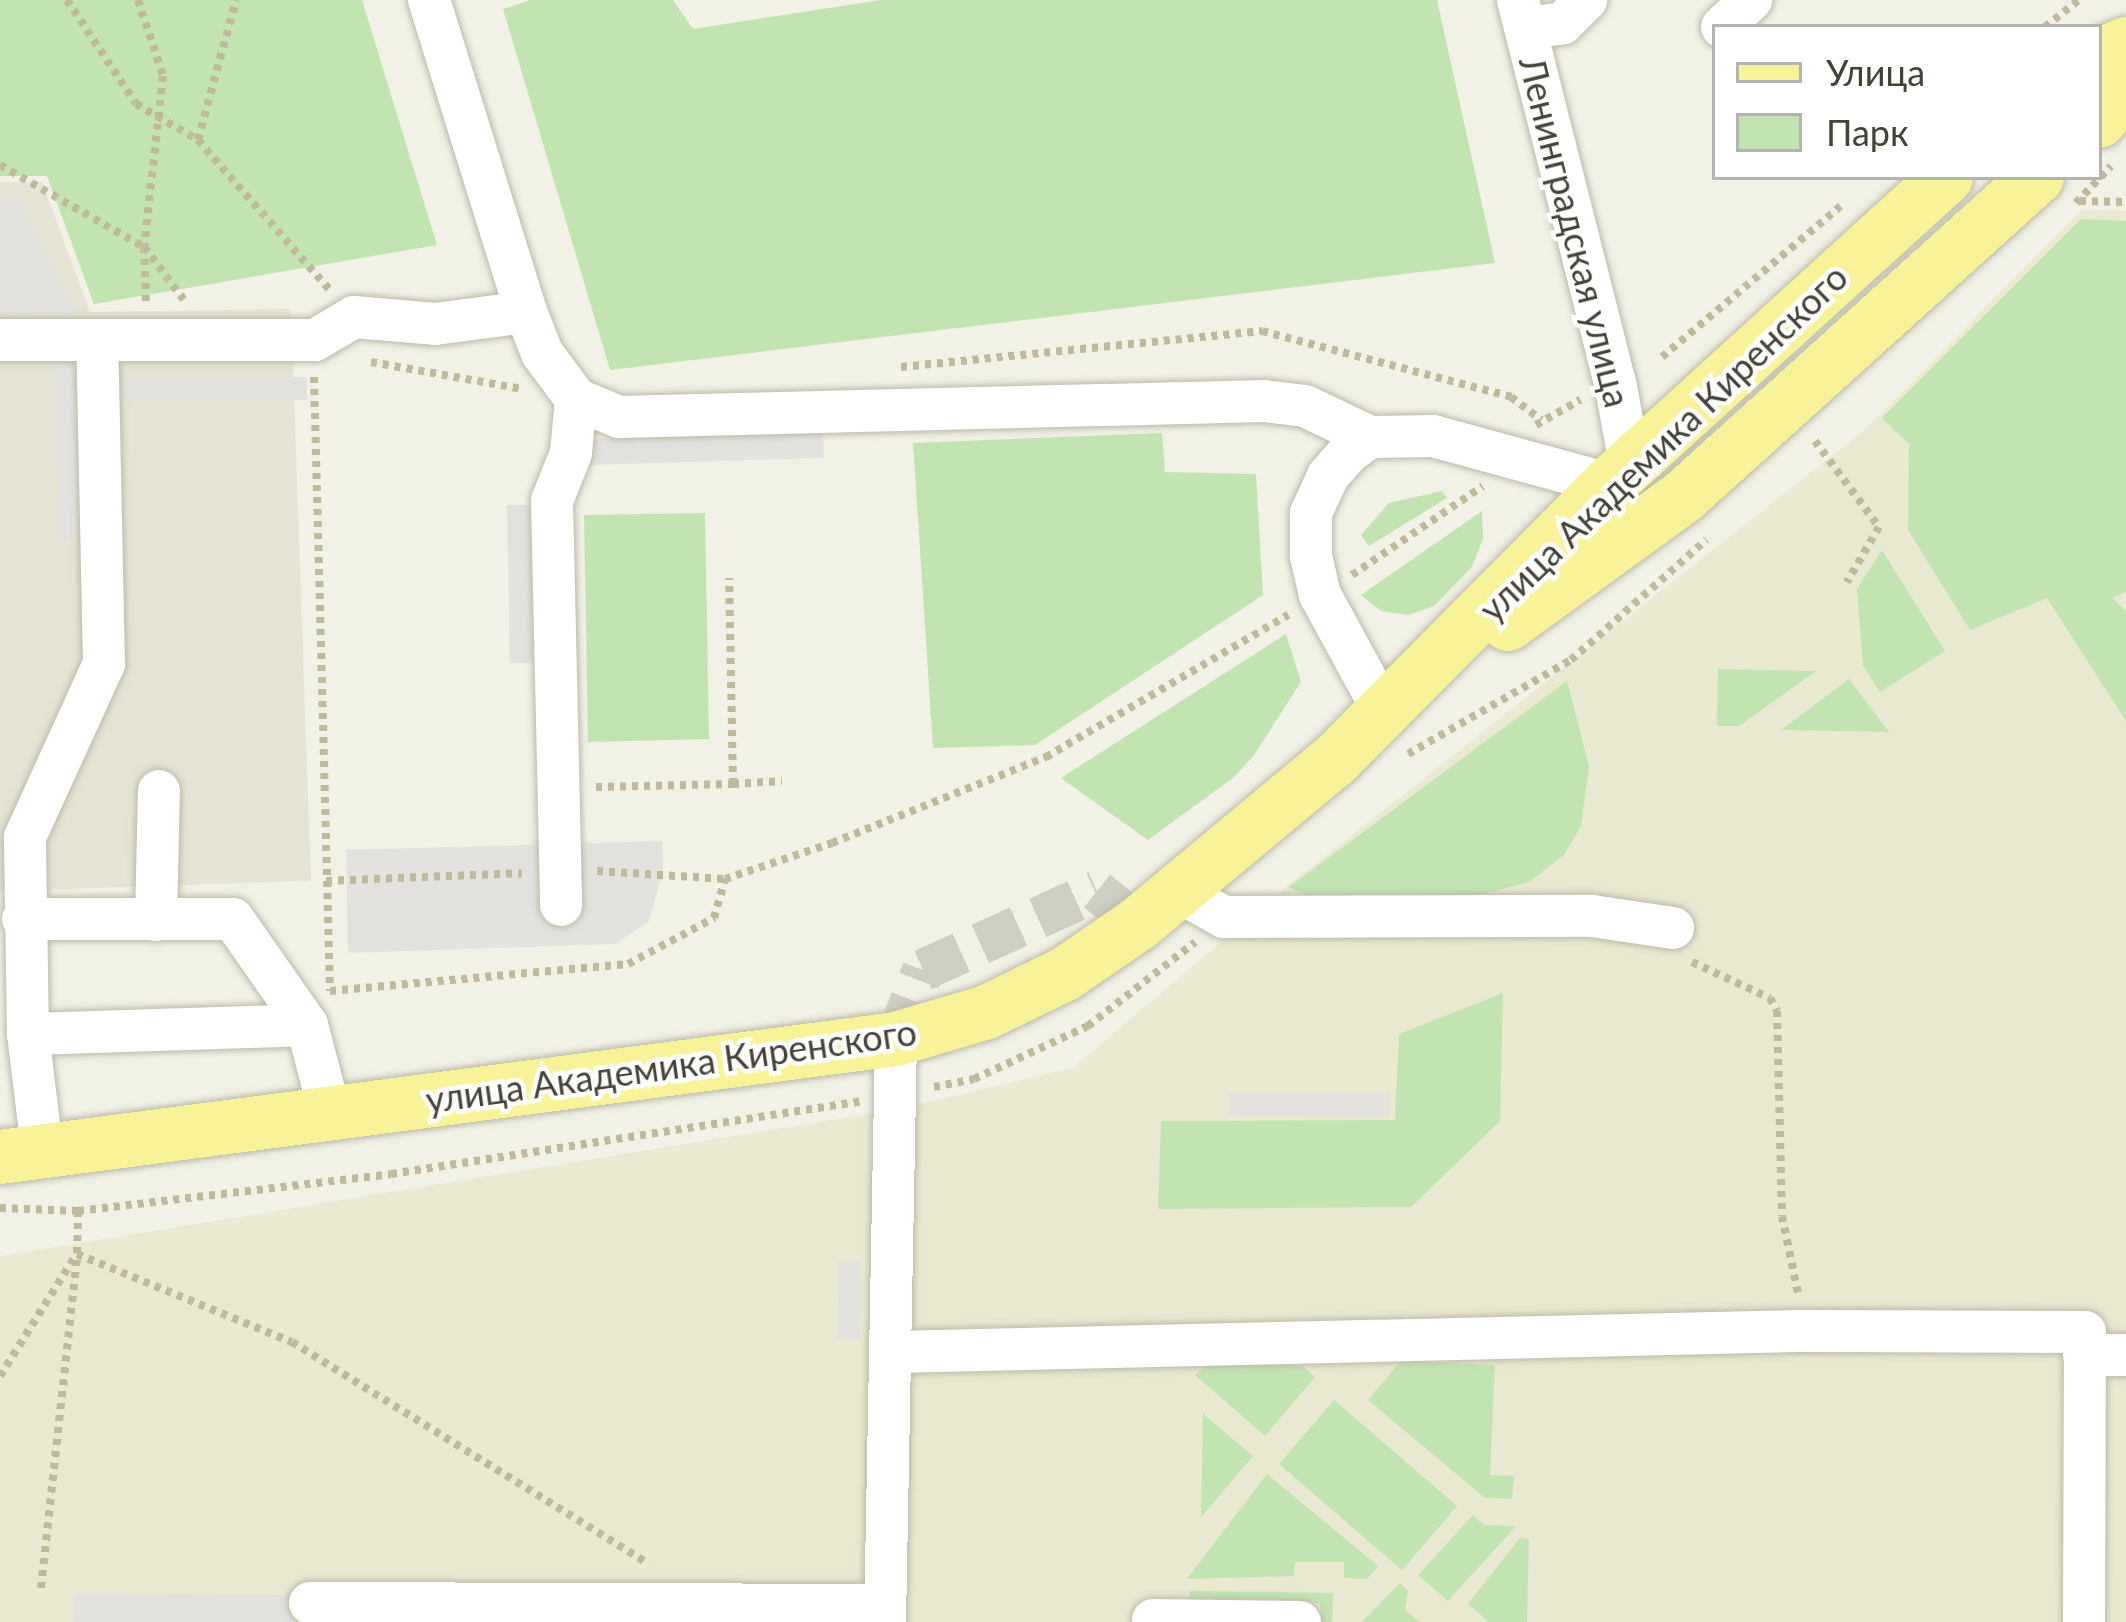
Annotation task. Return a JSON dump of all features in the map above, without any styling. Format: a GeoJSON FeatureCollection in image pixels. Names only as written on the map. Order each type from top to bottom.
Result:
{"type":"FeatureCollection","features":[{"type":"Feature","properties":{"kind":"main road"},"geometry":{"type":"LineString","coordinates":[[2102,118],[2126,91]]}},
{"type":"Feature","properties":{"kind":"main road","name":"улица Академика Киренского"},"geometry":{"type":"LineString","coordinates":[[1391,737],[1619,474],[1943,180]]}},
{"type":"Feature","properties":{"kind":"main road","name":"улица Академика Киренского"},"geometry":{"type":"LineString","coordinates":[[21,1153],[896,1040],[987,1012],[1201,904],[1391,737],[2059,198]]}},
{"type":"Feature","properties":{"kind":"street"},"geometry":{"type":"LineString","coordinates":[[428,0],[542,353],[576,399],[619,417],[1264,401],[1305,406],[1370,437],[1433,436],[1619,474]]}},
{"type":"Feature","properties":{"kind":"street"},"geometry":{"type":"LineString","coordinates":[[1521,14],[1563,23],[1586,0]]}},
{"type":"Feature","properties":{"kind":"street"},"geometry":{"type":"LineString","coordinates":[[1725,24],[1751,0]]}},
{"type":"Feature","properties":{"kind":"street","name":"Ленинградская улица"},"geometry":{"type":"LineString","coordinates":[[1521,14],[1615,382],[1619,474]]}},
{"type":"Feature","properties":{"kind":"street"},"geometry":{"type":"LineString","coordinates":[[0,340],[315,346],[354,317],[435,324],[526,312]]}},
{"type":"Feature","properties":{"kind":"street"},"geometry":{"type":"LineString","coordinates":[[21,1153],[28,1034],[25,837],[104,664],[97,342]]}},
{"type":"Feature","properties":{"kind":"street"},"geometry":{"type":"LineString","coordinates":[[561,889],[552,501],[571,453],[576,399]]}},
{"type":"Feature","properties":{"kind":"street"},"geometry":{"type":"LineString","coordinates":[[1370,437],[1328,476],[1311,513],[1311,557],[1320,595],[1391,737]]}},
{"type":"Feature","properties":{"kind":"street"},"geometry":{"type":"LineString","coordinates":[[156,920],[159,791]]}},
{"type":"Feature","properties":{"kind":"street"},"geometry":{"type":"LineString","coordinates":[[1201,904],[1592,916],[1672,940]]}},
{"type":"Feature","properties":{"kind":"street"},"geometry":{"type":"LineString","coordinates":[[23,919],[233,919],[319,1008],[330,1113]]}},
{"type":"Feature","properties":{"kind":"street"},"geometry":{"type":"LineString","coordinates":[[28,1034],[319,1008]]}},
{"type":"Feature","properties":{"kind":"street"},"geometry":{"type":"LineString","coordinates":[[310,1603],[885,1613],[894,1352],[892,1096],[896,1040]]}},
{"type":"Feature","properties":{"kind":"street"},"geometry":{"type":"LineString","coordinates":[[894,1352],[1822,1331],[2084,1332],[2105,1355],[2084,1622]]}},
{"type":"Feature","properties":{"kind":"street"},"geometry":{"type":"LineString","coordinates":[[1153,1620],[1300,1622]]}},
{"type":"Feature","properties":{"kind":"path"},"geometry":{"type":"LineString","coordinates":[[68,0],[136,104],[198,140],[354,317]]}},
{"type":"Feature","properties":{"kind":"path"},"geometry":{"type":"LineString","coordinates":[[138,0],[163,76],[144,247],[147,341]]}},
{"type":"Feature","properties":{"kind":"path"},"geometry":{"type":"LineString","coordinates":[[198,140],[236,0]]}},
{"type":"Feature","properties":{"kind":"path"},"geometry":{"type":"LineString","coordinates":[[2049,24],[2079,0]]}},
{"type":"Feature","properties":{"kind":"path"},"geometry":{"type":"LineString","coordinates":[[0,165],[144,247],[214,341]]}},
{"type":"Feature","properties":{"kind":"path"},"geometry":{"type":"LineString","coordinates":[[2059,198],[2084,180]]}},
{"type":"Feature","properties":{"kind":"path"},"geometry":{"type":"LineString","coordinates":[[1661,357],[1856,193]]}},
{"type":"Feature","properties":{"kind":"path"},"geometry":{"type":"LineString","coordinates":[[2059,198],[2126,202]]}},
{"type":"Feature","properties":{"kind":"path"},"geometry":{"type":"LineString","coordinates":[[576,399],[315,346],[326,881],[319,1008],[628,964],[714,918],[725,879]]}},
{"type":"Feature","properties":{"kind":"path"},"geometry":{"type":"LineString","coordinates":[[326,881],[561,889],[674,872],[725,879],[1046,758],[1320,595],[1474,496],[1541,420],[1588,396]]}},
{"type":"Feature","properties":{"kind":"path"},"geometry":{"type":"LineString","coordinates":[[1799,455],[1830,428]]}},
{"type":"Feature","properties":{"kind":"path"},"geometry":{"type":"LineString","coordinates":[[1815,441],[1880,526],[1847,582]]}},
{"type":"Feature","properties":{"kind":"path"},"geometry":{"type":"LineString","coordinates":[[1391,737],[1571,660],[1720,529]]}},
{"type":"Feature","properties":{"kind":"path"},"geometry":{"type":"LineString","coordinates":[[729,578],[733,784]]}},
{"type":"Feature","properties":{"kind":"path"},"geometry":{"type":"LineString","coordinates":[[576,788],[782,782]]}},
{"type":"Feature","properties":{"kind":"path"},"geometry":{"type":"LineString","coordinates":[[0,1208],[78,1211],[391,1174],[974,1079],[1088,1026],[1201,904]]}},
{"type":"Feature","properties":{"kind":"path"},"geometry":{"type":"LineString","coordinates":[[1672,940],[1770,998],[1777,1011],[1782,1216],[1793,1282],[1798,1278]]}},
{"type":"Feature","properties":{"kind":"path"},"geometry":{"type":"LineString","coordinates":[[41,1588],[78,1211]]}},
{"type":"Feature","properties":{"kind":"path"},"geometry":{"type":"LineString","coordinates":[[0,1376],[77,1254]]}},
{"type":"Feature","properties":{"kind":"path"},"geometry":{"type":"LineString","coordinates":[[77,1254],[292,1342],[653,1567]]}},
{"type":"Feature","properties":{"kind":"shaded area"},"geometry":{"type":"Polygon","coordinates":[[[0,182],[42,182],[90,312],[291,309],[311,881],[0,891],[0,182]]]}},
{"type":"Feature","properties":{"kind":"shaded area"},"geometry":{"type":"Polygon","coordinates":[[[0,200],[20,200],[78,316],[0,315],[0,200]]]}},
{"type":"Feature","properties":{"kind":"shaded area"},"geometry":{"type":"Polygon","coordinates":[[[2082,210],[2126,211],[2126,1622],[0,1622],[0,1256],[893,1110],[1073,1068],[1285,888],[1866,429],[2082,210]]]}},
{"type":"Feature","properties":{"kind":"shaded area"},"geometry":{"type":"Polygon","coordinates":[[[77,355],[83,537],[59,538],[54,356],[77,355]]]}},
{"type":"Feature","properties":{"kind":"shaded area"},"geometry":{"type":"Polygon","coordinates":[[[122,377],[307,377],[307,400],[122,400],[122,377]]]}},
{"type":"Feature","properties":{"kind":"shaded area"},"geometry":{"type":"Polygon","coordinates":[[[823,433],[824,458],[587,465],[586,439],[823,433]]]}},
{"type":"Feature","properties":{"kind":"shaded area"},"geometry":{"type":"Polygon","coordinates":[[[507,505],[531,505],[533,663],[510,663],[507,505]]]}},
{"type":"Feature","properties":{"kind":"shaded area"},"geometry":{"type":"Polygon","coordinates":[[[662,841],[663,871],[649,921],[616,944],[348,953],[346,850],[662,841]]]}},
{"type":"Feature","properties":{"kind":"shaded area"},"geometry":{"type":"Polygon","coordinates":[[[1229,1093],[1389,1093],[1389,1116],[1229,1115],[1229,1093]]]}},
{"type":"Feature","properties":{"kind":"shaded area"},"geometry":{"type":"Polygon","coordinates":[[[839,1261],[861,1262],[860,1339],[837,1338],[839,1261]]]}},
{"type":"Feature","properties":{"kind":"shaded area"},"geometry":{"type":"Polygon","coordinates":[[[75,1593],[292,1595],[292,1622],[74,1622],[75,1593]]]}},
{"type":"Feature","properties":{"kind":"green space"},"geometry":{"type":"Polygon","coordinates":[[[0,0],[362,0],[437,245],[94,304],[47,176],[0,176],[0,0]]]}},
{"type":"Feature","properties":{"kind":"green space"},"geometry":{"type":"Polygon","coordinates":[[[531,0],[673,0],[693,29],[881,0],[1437,0],[1495,263],[610,370],[503,9],[531,0]]]}},
{"type":"Feature","properties":{"kind":"green space"},"geometry":{"type":"Polygon","coordinates":[[[2081,219],[2126,221],[2126,592],[2112,598],[2126,611],[2126,721],[2047,598],[1970,630],[1908,530],[1909,444],[1882,418],[2081,219]]]}},
{"type":"Feature","properties":{"kind":"green space"},"geometry":{"type":"Polygon","coordinates":[[[1162,433],[1165,472],[1256,474],[1263,595],[1035,745],[933,748],[913,443],[1162,433]]]}},
{"type":"Feature","properties":{"kind":"green space"},"geometry":{"type":"Polygon","coordinates":[[[1442,491],[1447,498],[1369,546],[1361,535],[1389,503],[1442,491]]]}},
{"type":"Feature","properties":{"kind":"green space"},"geometry":{"type":"Polygon","coordinates":[[[1482,511],[1483,539],[1472,567],[1434,606],[1408,615],[1381,611],[1361,595],[1482,511]]]}},
{"type":"Feature","properties":{"kind":"green space"},"geometry":{"type":"Polygon","coordinates":[[[705,513],[709,739],[588,742],[584,515],[705,513]]]}},
{"type":"Feature","properties":{"kind":"green space"},"geometry":{"type":"Polygon","coordinates":[[[1882,550],[1945,651],[1880,692],[1863,666],[1857,589],[1882,550]]]}},
{"type":"Feature","properties":{"kind":"green space"},"geometry":{"type":"Polygon","coordinates":[[[1286,634],[1301,682],[1254,755],[1234,777],[1148,840],[1061,778],[1286,634]]]}},
{"type":"Feature","properties":{"kind":"green space"},"geometry":{"type":"Polygon","coordinates":[[[1718,669],[1816,671],[1739,726],[1717,726],[1718,669]]]}},
{"type":"Feature","properties":{"kind":"green space"},"geometry":{"type":"Polygon","coordinates":[[[1849,679],[1889,732],[1781,730],[1849,679]]]}},
{"type":"Feature","properties":{"kind":"green space"},"geometry":{"type":"Polygon","coordinates":[[[1567,681],[1589,766],[1581,826],[1564,855],[1529,882],[1477,896],[1305,895],[1289,887],[1567,681]]]}},
{"type":"Feature","properties":{"kind":"green space"},"geometry":{"type":"Polygon","coordinates":[[[1503,993],[1500,1121],[1411,1207],[1158,1209],[1161,1121],[1395,1120],[1399,1034],[1503,993]]]}},
{"type":"Feature","properties":{"kind":"green space"},"geometry":{"type":"Polygon","coordinates":[[[1401,1361],[1495,1365],[1490,1475],[1514,1476],[1512,1499],[1485,1498],[1368,1400],[1401,1361]]]}},
{"type":"Feature","properties":{"kind":"green space"},"geometry":{"type":"Polygon","coordinates":[[[1208,1364],[1302,1366],[1315,1377],[1265,1436],[1195,1375],[1208,1364]]]}},
{"type":"Feature","properties":{"kind":"green space"},"geometry":{"type":"Polygon","coordinates":[[[1334,1400],[1457,1506],[1402,1570],[1279,1464],[1334,1400]]]}},
{"type":"Feature","properties":{"kind":"green space"},"geometry":{"type":"Polygon","coordinates":[[[1203,1414],[1253,1456],[1201,1517],[1203,1414]]]}},
{"type":"Feature","properties":{"kind":"green space"},"geometry":{"type":"Polygon","coordinates":[[[1267,1474],[1378,1566],[1367,1579],[1344,1578],[1344,1562],[1295,1562],[1294,1576],[1187,1579],[1267,1474]]]}},
{"type":"Feature","properties":{"kind":"green space"},"geometry":{"type":"Polygon","coordinates":[[[1473,1515],[1484,1525],[1516,1526],[1448,1601],[1418,1575],[1473,1515]]]}},
{"type":"Feature","properties":{"kind":"green space"},"geometry":{"type":"Polygon","coordinates":[[[1520,1538],[1529,1539],[1527,1622],[1489,1622],[1468,1604],[1520,1538]]]}},
{"type":"Feature","properties":{"kind":"green space"},"geometry":{"type":"Polygon","coordinates":[[[1400,1583],[1408,1591],[1405,1610],[1420,1622],[1362,1622],[1400,1583]]]}},
{"type":"Feature","properties":{"kind":"green space"},"geometry":{"type":"Polygon","coordinates":[[[1190,1591],[1333,1593],[1332,1622],[1321,1622],[1320,1603],[1190,1603],[1190,1591]]]}},
{"type":"Feature","properties":{"kind":"tunnel"},"geometry":{"type":"LineString","coordinates":[[896,1039],[923,970],[1097,891],[1138,924]]}}]}
